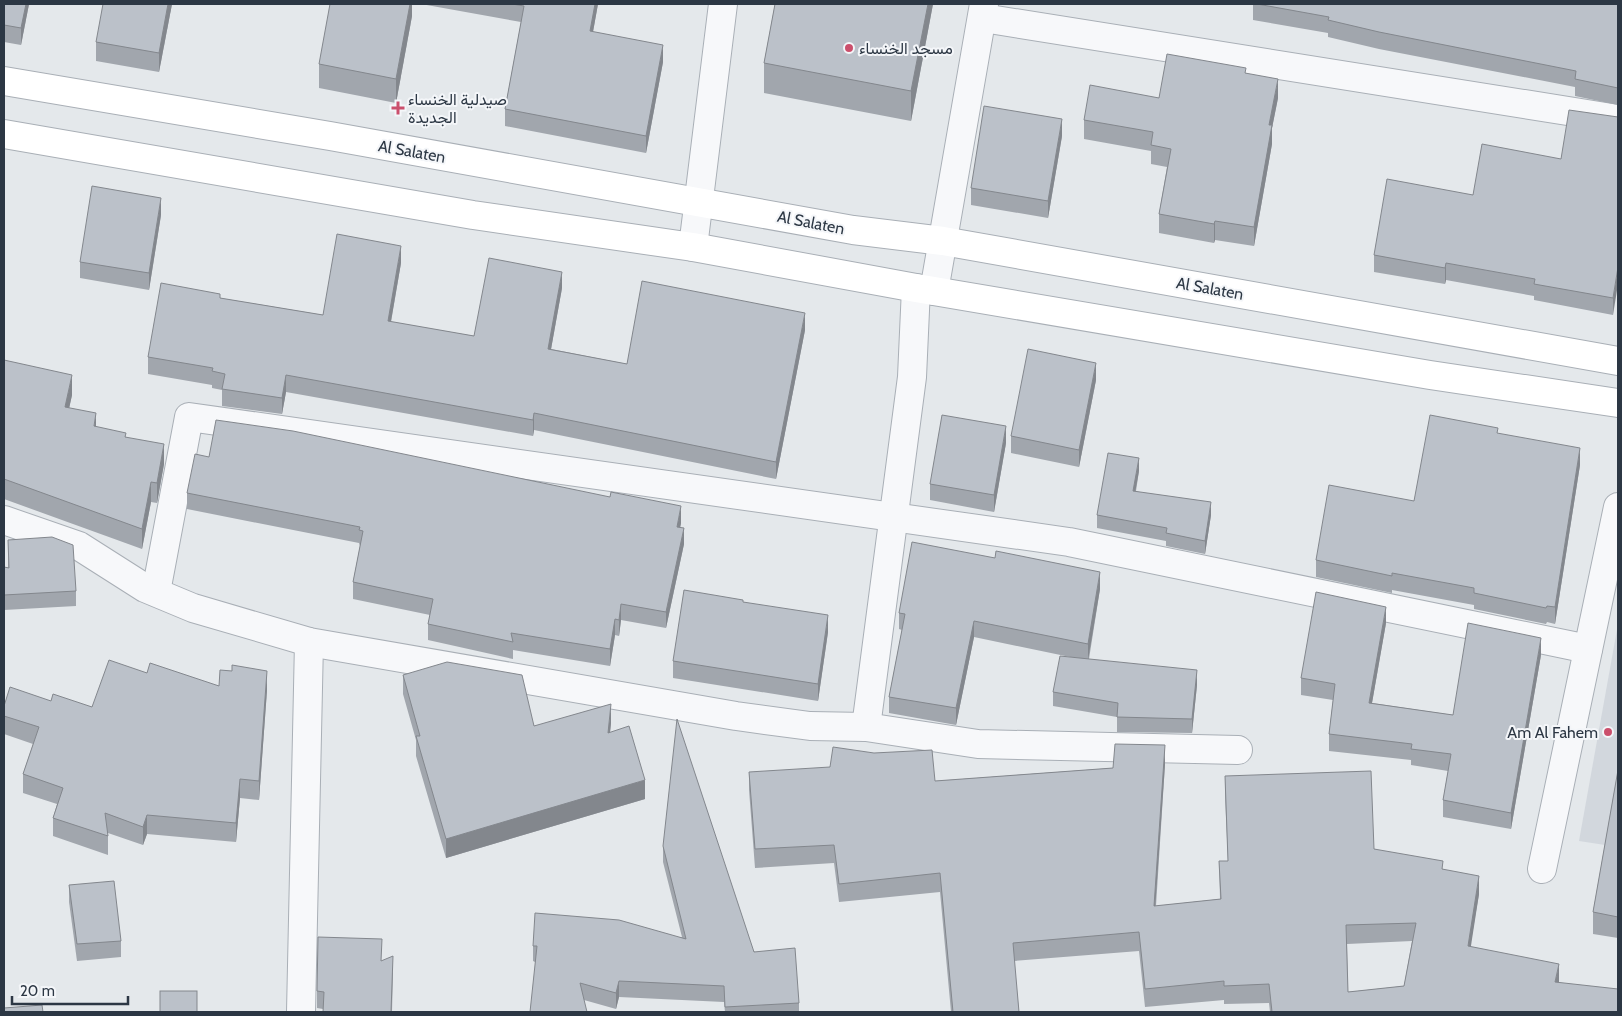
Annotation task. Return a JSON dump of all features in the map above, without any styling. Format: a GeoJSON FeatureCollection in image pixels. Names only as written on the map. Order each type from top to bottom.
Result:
{"type":"FeatureCollection","features":[{"type":"Feature","properties":{"kind":"main road","name":"Al Salaten"},"geometry":{"type":"LineString","coordinates":[[4,81],[853,230],[943,241],[1618,361]]}},
{"type":"Feature","properties":{"kind":"main road"},"geometry":{"type":"LineString","coordinates":[[4,134],[473,215],[693,247],[925,290],[1430,375],[1618,403]]}},
{"type":"Feature","properties":{"kind":"street"},"geometry":{"type":"LineString","coordinates":[[693,247],[723,4]]}},
{"type":"Feature","properties":{"kind":"street"},"geometry":{"type":"LineString","coordinates":[[866,727],[925,290],[943,241],[984,11],[1618,119]]}},
{"type":"Feature","properties":{"kind":"street"},"geometry":{"type":"LineString","coordinates":[[156,592],[189,417],[1069,542],[1588,649]]}},
{"type":"Feature","properties":{"kind":"street"},"geometry":{"type":"LineString","coordinates":[[1542,869],[1618,507]]}},
{"type":"Feature","properties":{"kind":"street"},"geometry":{"type":"LineString","coordinates":[[4,520],[79,546],[125,576],[193,608],[309,642],[736,716],[810,726],[866,727],[978,744],[1238,750]]}},
{"type":"Feature","properties":{"kind":"street"},"geometry":{"type":"LineString","coordinates":[[301,1012],[309,642]]}},
{"type":"Feature","properties":{"kind":"shaded area","name":"Am Al Fahem"},"geometry":{"type":"Polygon","coordinates":[[[1618,624],[1618,847],[1579,841],[1618,624]]]}},
{"type":"Feature","properties":{"kind":"building"},"geometry":{"type":"Polygon","coordinates":[[[4,4],[26,4],[21,28],[4,25],[4,4]]]}},
{"type":"Feature","properties":{"kind":"building"},"geometry":{"type":"Polygon","coordinates":[[[103,4],[168,4],[159,53],[96,42],[103,4]]]}},
{"type":"Feature","properties":{"kind":"building"},"geometry":{"type":"Polygon","coordinates":[[[330,4],[410,4],[396,79],[319,64],[330,4]]]}},
{"type":"Feature","properties":{"kind":"building"},"geometry":{"type":"Polygon","coordinates":[[[512,4],[595,4],[590,31],[663,45],[646,136],[505,109],[524,6],[512,4]]]}},
{"type":"Feature","properties":{"kind":"building","name":"مسجد الخنساء"},"geometry":{"type":"Polygon","coordinates":[[[775,4],[928,4],[911,91],[764,63],[775,4]]]}},
{"type":"Feature","properties":{"kind":"building"},"geometry":{"type":"Polygon","coordinates":[[[1257,4],[1618,4],[1618,88],[1575,79],[1576,71],[1379,32],[1328,20],[1329,17],[1257,4]]]}},
{"type":"Feature","properties":{"kind":"building"},"geometry":{"type":"Polygon","coordinates":[[[1167,54],[1246,68],[1245,73],[1278,79],[1269,125],[1272,125],[1254,227],[1215,221],[1214,224],[1159,214],[1171,149],[1151,145],[1153,132],[1084,120],[1090,85],[1159,98],[1167,54]]]}},
{"type":"Feature","properties":{"kind":"building"},"geometry":{"type":"Polygon","coordinates":[[[984,106],[1062,119],[1048,201],[971,188],[984,106]]]}},
{"type":"Feature","properties":{"kind":"building"},"geometry":{"type":"Polygon","coordinates":[[[1569,110],[1618,117],[1618,267],[1613,298],[1534,284],[1535,279],[1446,263],[1445,268],[1374,255],[1387,179],[1473,195],[1482,144],[1561,159],[1569,110]]]}},
{"type":"Feature","properties":{"kind":"building"},"geometry":{"type":"Polygon","coordinates":[[[92,186],[161,198],[149,273],[80,262],[92,186]]]}},
{"type":"Feature","properties":{"kind":"building"},"geometry":{"type":"Polygon","coordinates":[[[337,234],[401,246],[388,321],[474,336],[489,258],[562,272],[548,349],[627,364],[642,281],[805,313],[776,462],[534,413],[533,420],[286,375],[282,398],[222,389],[225,374],[212,371],[213,368],[148,357],[161,283],[220,294],[220,298],[323,315],[337,234]]]}},
{"type":"Feature","properties":{"kind":"building"},"geometry":{"type":"Polygon","coordinates":[[[1028,349],[1096,363],[1079,450],[1011,436],[1028,349]]]}},
{"type":"Feature","properties":{"kind":"building"},"geometry":{"type":"Polygon","coordinates":[[[4,360],[72,375],[65,407],[96,413],[94,426],[126,433],[125,437],[164,444],[157,483],[151,482],[142,529],[4,479],[4,360]]]}},
{"type":"Feature","properties":{"kind":"building"},"geometry":{"type":"Polygon","coordinates":[[[942,415],[1006,426],[994,495],[930,484],[942,415]]]}},
{"type":"Feature","properties":{"kind":"building"},"geometry":{"type":"Polygon","coordinates":[[[1430,415],[1498,428],[1497,433],[1580,448],[1555,607],[1547,606],[1546,608],[1474,593],[1474,588],[1392,573],[1392,576],[1316,560],[1329,485],[1414,501],[1430,415]]]}},
{"type":"Feature","properties":{"kind":"building"},"geometry":{"type":"Polygon","coordinates":[[[216,420],[293,431],[610,497],[611,492],[681,506],[677,527],[684,528],[666,612],[621,604],[619,620],[615,619],[610,649],[511,633],[513,642],[428,624],[433,599],[353,582],[363,531],[359,530],[360,527],[187,493],[195,454],[209,457],[216,420]]]}},
{"type":"Feature","properties":{"kind":"building"},"geometry":{"type":"Polygon","coordinates":[[[1108,453],[1139,458],[1133,491],[1211,502],[1205,541],[1166,533],[1167,528],[1097,515],[1108,453]]]}},
{"type":"Feature","properties":{"kind":"building"},"geometry":{"type":"Polygon","coordinates":[[[52,537],[73,545],[76,591],[4,595],[4,567],[9,568],[8,540],[52,537]]]}},
{"type":"Feature","properties":{"kind":"building"},"geometry":{"type":"Polygon","coordinates":[[[912,542],[995,558],[996,551],[1100,572],[1088,644],[974,621],[956,708],[889,697],[905,614],[899,613],[912,542]]]}},
{"type":"Feature","properties":{"kind":"building"},"geometry":{"type":"Polygon","coordinates":[[[684,590],[743,600],[743,602],[828,615],[818,684],[673,661],[684,590]]]}},
{"type":"Feature","properties":{"kind":"building"},"geometry":{"type":"Polygon","coordinates":[[[1316,592],[1386,607],[1369,703],[1453,715],[1468,623],[1541,638],[1511,813],[1443,800],[1451,754],[1411,749],[1412,744],[1329,734],[1335,684],[1301,678],[1316,592]]]}},
{"type":"Feature","properties":{"kind":"building"},"geometry":{"type":"Polygon","coordinates":[[[1060,656],[1197,670],[1192,719],[1117,717],[1118,703],[1053,692],[1060,656]]]}},
{"type":"Feature","properties":{"kind":"building"},"geometry":{"type":"Polygon","coordinates":[[[109,660],[147,673],[150,663],[219,686],[220,670],[232,671],[232,665],[267,671],[259,781],[240,779],[236,823],[147,815],[143,827],[105,813],[108,836],[53,818],[63,788],[23,774],[39,727],[4,716],[4,706],[10,687],[51,701],[53,694],[92,707],[109,660]]]}},
{"type":"Feature","properties":{"kind":"building"},"geometry":{"type":"Polygon","coordinates":[[[447,662],[522,675],[534,726],[611,704],[608,733],[629,726],[645,780],[446,839],[416,736],[420,736],[403,675],[447,662]]]}},
{"type":"Feature","properties":{"kind":"building"},"geometry":{"type":"Polygon","coordinates":[[[677,719],[754,952],[795,948],[799,1003],[725,1007],[724,986],[619,981],[616,993],[580,983],[587,1012],[530,1012],[537,946],[533,946],[535,913],[619,920],[686,939],[663,846],[677,719]]]}},
{"type":"Feature","properties":{"kind":"building"},"geometry":{"type":"Polygon","coordinates":[[[1115,744],[1165,745],[1154,906],[1221,899],[1219,861],[1228,861],[1225,776],[1371,771],[1374,849],[1443,861],[1442,869],[1479,876],[1468,946],[1559,964],[1555,982],[1618,989],[1618,1012],[1272,1012],[1269,984],[1224,986],[1224,981],[1145,989],[1139,932],[1013,943],[1019,1012],[953,1012],[940,873],[839,884],[834,845],[755,849],[749,772],[830,767],[833,747],[874,753],[932,750],[935,781],[1113,768],[1115,744]],[[1416,923],[1346,925],[1348,992],[1404,986],[1416,923]]]}},
{"type":"Feature","properties":{"kind":"building"},"geometry":{"type":"Polygon","coordinates":[[[1618,770],[1618,917],[1593,912],[1618,770]]]}},
{"type":"Feature","properties":{"kind":"building"},"geometry":{"type":"Polygon","coordinates":[[[114,881],[121,941],[77,944],[69,885],[114,881]]]}},
{"type":"Feature","properties":{"kind":"building"},"geometry":{"type":"Polygon","coordinates":[[[318,937],[382,939],[381,961],[393,956],[391,1012],[323,1012],[324,992],[317,991],[318,937]]]}},
{"type":"Feature","properties":{"kind":"building"},"geometry":{"type":"Polygon","coordinates":[[[160,991],[197,991],[197,1012],[160,1012],[160,991]]]}},
{"type":"Feature","properties":{"kind":"building"},"geometry":{"type":"Polygon","coordinates":[[[42,1005],[43,1012],[4,1012],[4,1008],[42,1005]]]}},
{"type":"Feature","properties":{"kind":"place","name":"مسجد الخنساء"},"geometry":{"type":"Point","coordinates":[849,48]}},
{"type":"Feature","properties":{"kind":"place","name":"صيدلية الخنساء الجديدة"},"geometry":{"type":"Point","coordinates":[398,108]}},
{"type":"Feature","properties":{"kind":"place","name":"Am Al Fahem"},"geometry":{"type":"Point","coordinates":[1608,732]}}]}
